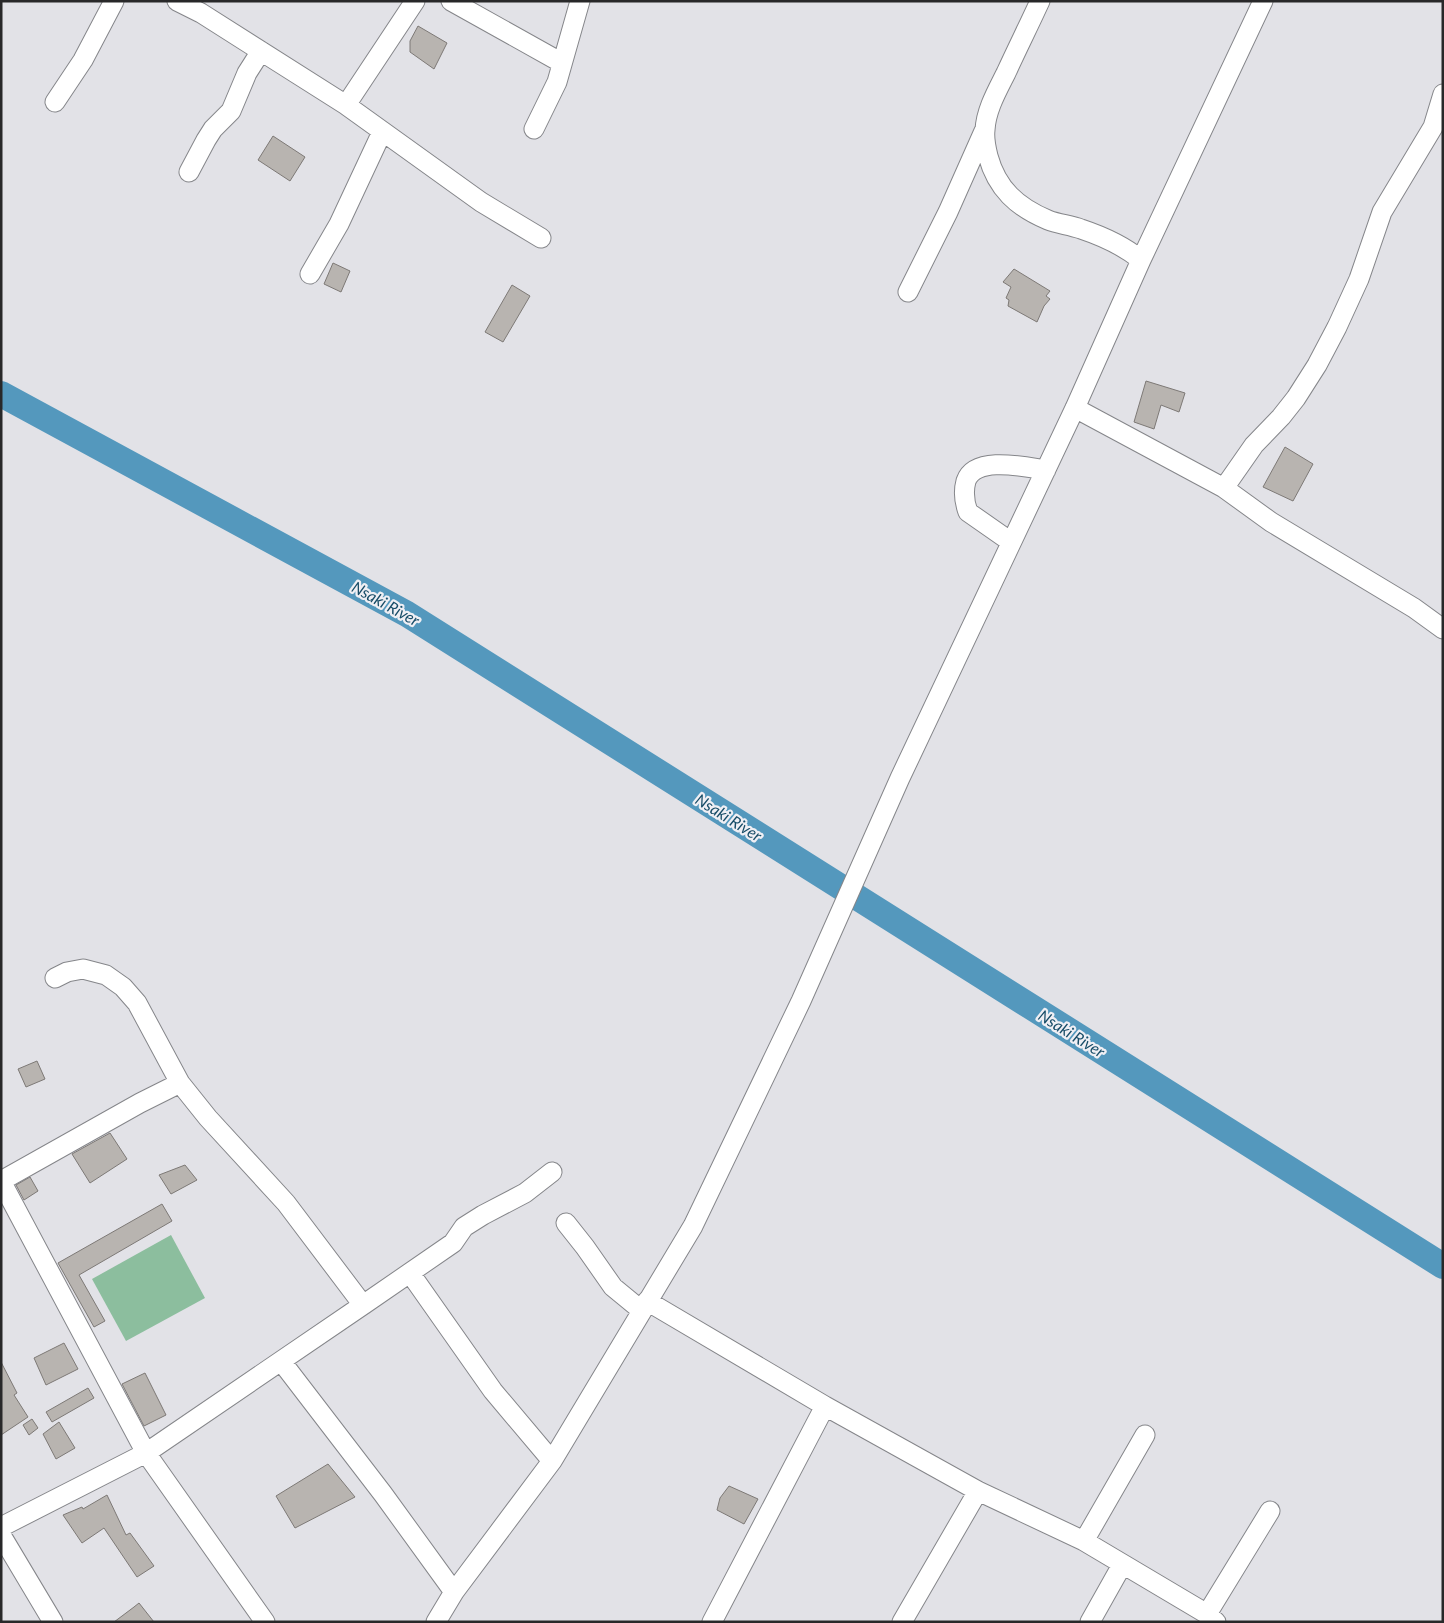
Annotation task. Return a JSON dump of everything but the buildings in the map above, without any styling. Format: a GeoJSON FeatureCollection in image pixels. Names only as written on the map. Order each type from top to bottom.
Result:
{"type":"FeatureCollection","features":[{"type":"Feature","properties":{"kind":"street"},"geometry":{"type":"LineString","coordinates":[[55,102],[83,60],[114,1]]}},
{"type":"Feature","properties":{"kind":"street"},"geometry":{"type":"LineString","coordinates":[[177,1],[201,13],[346,105],[480,202],[541,238]]}},
{"type":"Feature","properties":{"kind":"street"},"geometry":{"type":"LineString","coordinates":[[346,105],[415,1]]}},
{"type":"Feature","properties":{"kind":"street"},"geometry":{"type":"LineString","coordinates":[[451,1],[562,64]]}},
{"type":"Feature","properties":{"kind":"street"},"geometry":{"type":"LineString","coordinates":[[534,129],[557,82],[580,1]]}},
{"type":"Feature","properties":{"kind":"street"},"geometry":{"type":"LineString","coordinates":[[908,292],[948,212],[984,130],[991,105],[1040,1]]}},
{"type":"Feature","properties":{"kind":"street"},"geometry":{"type":"LineString","coordinates":[[436,1622],[454,1592],[552,1461],[692,1226],[802,1002],[900,778],[1075,408],[1263,1]]}},
{"type":"Feature","properties":{"kind":"street"},"geometry":{"type":"LineString","coordinates":[[189,172],[206,140],[231,111],[247,73],[261,51]]}},
{"type":"Feature","properties":{"kind":"street"},"geometry":{"type":"LineString","coordinates":[[1224,488],[1254,445],[1296,398],[1317,365],[1337,327],[1358,279],[1382,212],[1433,127],[1443,94]]}},
{"type":"Feature","properties":{"kind":"street"},"geometry":{"type":"LineString","coordinates":[[984,130],[986,147],[998,182],[1015,201],[1032,213],[1050,221],[1081,229],[1108,240],[1132,252],[1142,260]]}},
{"type":"Feature","properties":{"kind":"street"},"geometry":{"type":"LineString","coordinates":[[310,274],[339,224],[382,132]]}},
{"type":"Feature","properties":{"kind":"street"},"geometry":{"type":"LineString","coordinates":[[1075,408],[1224,488],[1271,522],[1414,608],[1443,629]]}},
{"type":"Feature","properties":{"kind":"street"},"geometry":{"type":"LineString","coordinates":[[1011,542],[968,512],[965,504],[964,490],[968,475],[978,467],[1003,464],[1046,470]]}},
{"type":"Feature","properties":{"kind":"street"},"geometry":{"type":"LineString","coordinates":[[55,978],[67,972],[83,969],[106,975],[123,987],[137,1003],[180,1083],[208,1118],[286,1203],[363,1305]]}},
{"type":"Feature","properties":{"kind":"street"},"geometry":{"type":"LineString","coordinates":[[180,1083],[140,1103],[1,1181],[146,1453],[265,1622]]}},
{"type":"Feature","properties":{"kind":"street"},"geometry":{"type":"LineString","coordinates":[[1,1527],[146,1453],[453,1243],[464,1227],[482,1215],[525,1193],[552,1172]]}},
{"type":"Feature","properties":{"kind":"street"},"geometry":{"type":"LineString","coordinates":[[566,1223],[585,1246],[613,1287],[644,1306],[717,1341],[825,1406],[978,1491],[1084,1541],[1212,1618],[1270,1511]]}},
{"type":"Feature","properties":{"kind":"street"},"geometry":{"type":"LineString","coordinates":[[410,1273],[493,1391],[552,1461]]}},
{"type":"Feature","properties":{"kind":"street"},"geometry":{"type":"LineString","coordinates":[[281,1361],[387,1499],[454,1592]]}},
{"type":"Feature","properties":{"kind":"street"},"geometry":{"type":"LineString","coordinates":[[712,1622],[825,1406]]}},
{"type":"Feature","properties":{"kind":"street"},"geometry":{"type":"LineString","coordinates":[[1084,1541],[1145,1434]]}},
{"type":"Feature","properties":{"kind":"street"},"geometry":{"type":"LineString","coordinates":[[902,1622],[978,1491]]}},
{"type":"Feature","properties":{"kind":"street"},"geometry":{"type":"LineString","coordinates":[[1,1535],[53,1622]]}},
{"type":"Feature","properties":{"kind":"street"},"geometry":{"type":"LineString","coordinates":[[1090,1622],[1122,1565]]}},
{"type":"Feature","properties":{"kind":"green space"},"geometry":{"type":"Polygon","coordinates":[[[171,1235],[205,1298],[126,1341],[92,1279],[171,1235]]]}},
{"type":"Feature","properties":{"kind":"waterway","name":"Nsaki River"},"geometry":{"type":"LineString","coordinates":[[1,394],[407,614],[1443,1266]]}}]}
